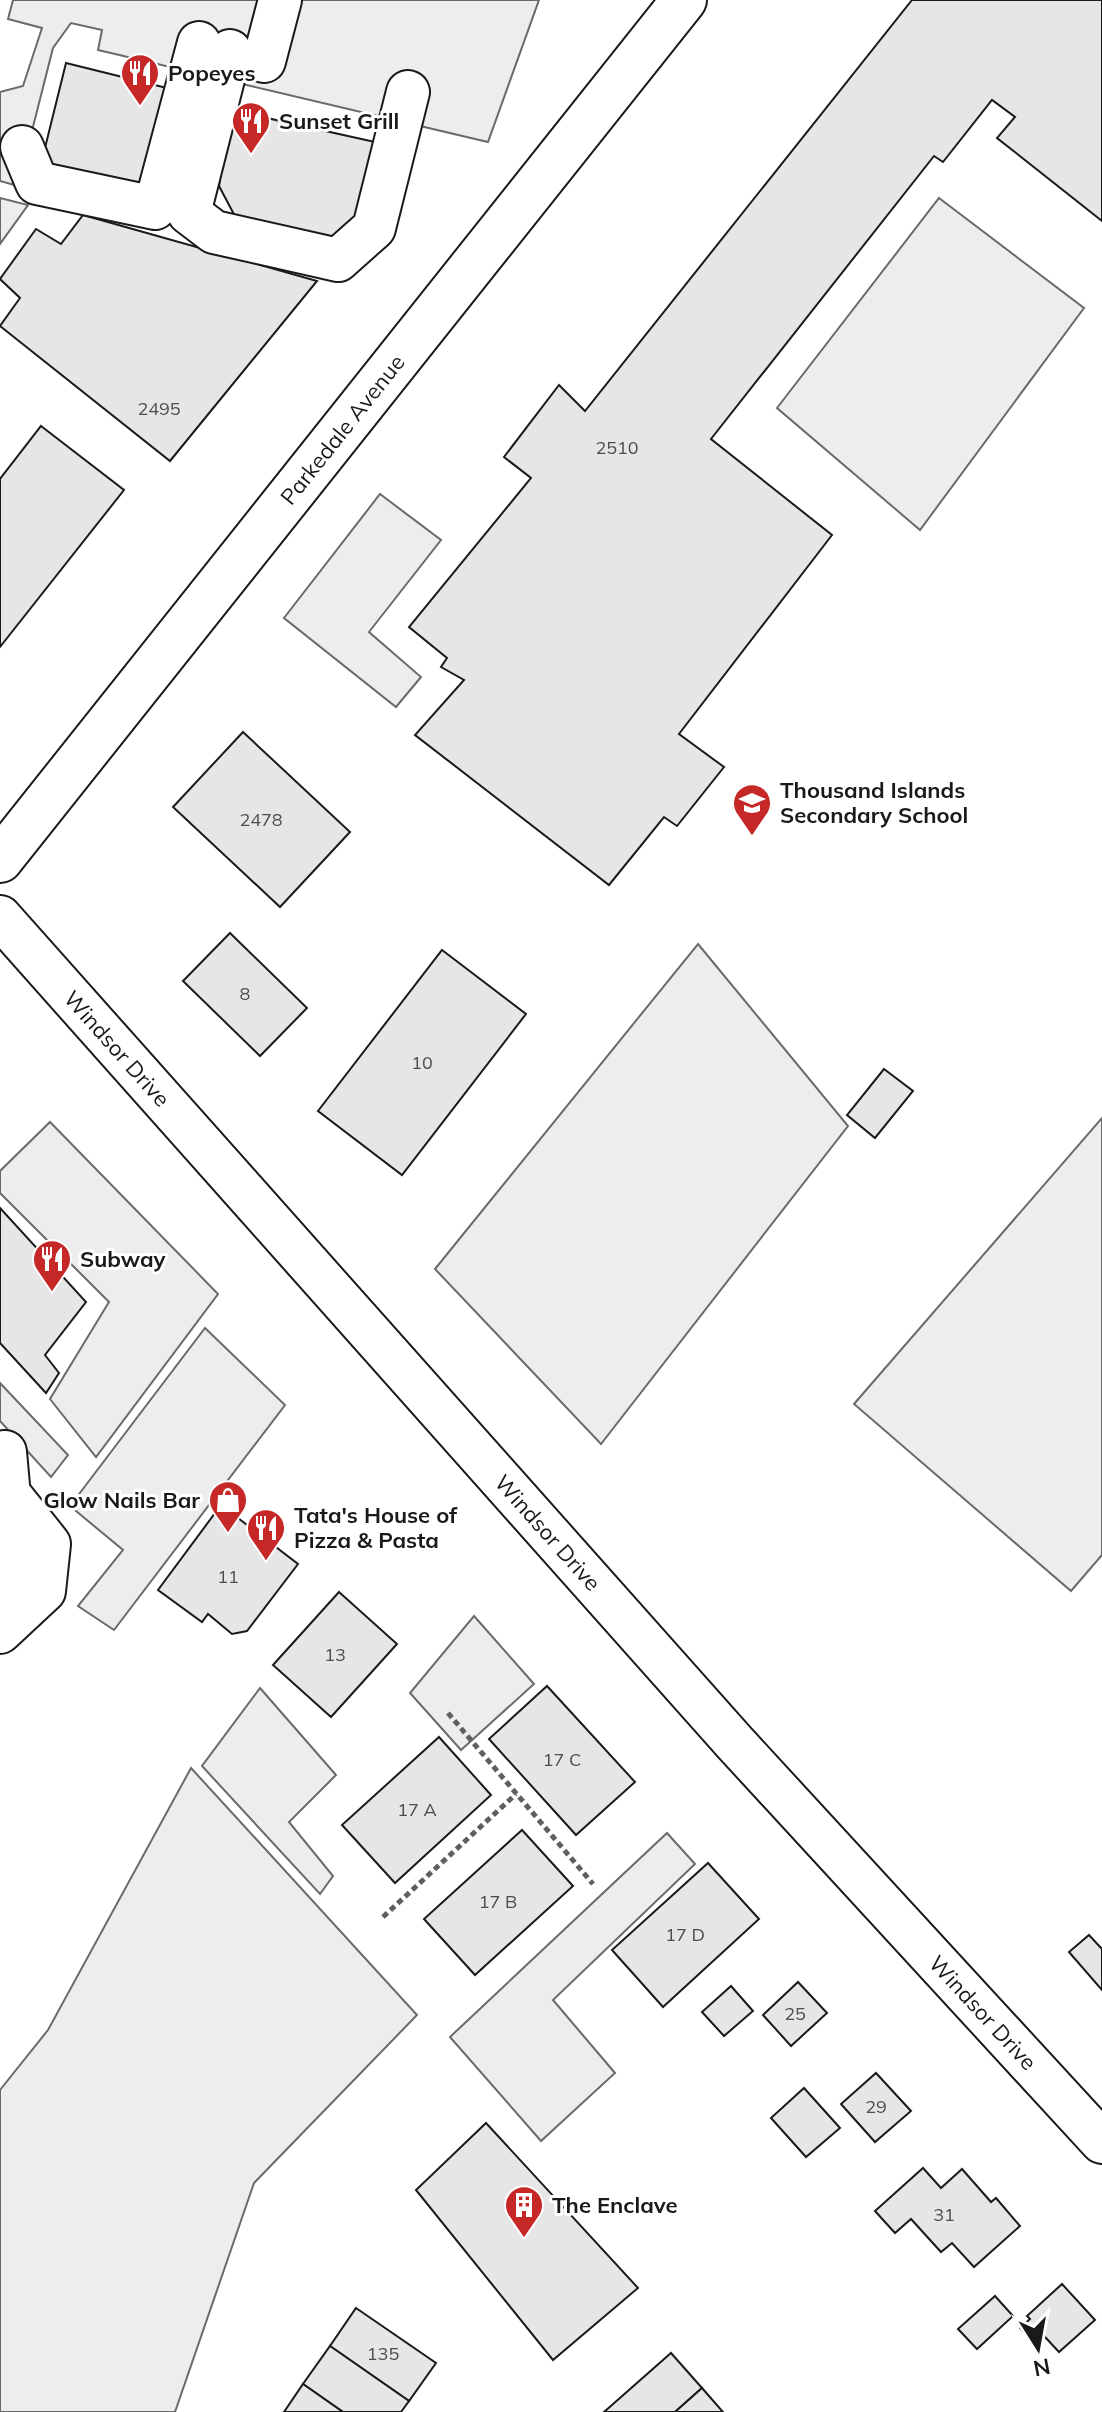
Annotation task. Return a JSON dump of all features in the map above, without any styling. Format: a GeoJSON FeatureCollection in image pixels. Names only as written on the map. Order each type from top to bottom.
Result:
{"type":"FeatureCollection","features":[{"type":"Feature","properties":{"kind":"main road","name":"Parkedale Avenue"},"geometry":{"type":"LineString","coordinates":[[0,860],[684,0]]}},
{"type":"Feature","properties":{"kind":"street"},"geometry":{"type":"LineString","coordinates":[[22,147],[37,183],[155,208],[231,52],[280,0]]}},
{"type":"Feature","properties":{"kind":"street"},"geometry":{"type":"LineString","coordinates":[[231,52],[189,213],[214,232],[338,260],[374,228],[408,92]]}},
{"type":"Feature","properties":{"kind":"street","name":"Windsor Drive"},"geometry":{"type":"LineString","coordinates":[[0,917],[735,1743],[1102,2142]]}},
{"type":"Feature","properties":{"kind":"street"},"geometry":{"type":"LineString","coordinates":[[0,1599],[16,1575],[5,1452]]}},
{"type":"Feature","properties":{"kind":"street"},"geometry":{"type":"LineString","coordinates":[[0,1632],[44,1591],[49,1544],[10,1495]]}},
{"type":"Feature","properties":{"kind":"path"},"geometry":{"type":"LineString","coordinates":[[448,1713],[593,1884]]}},
{"type":"Feature","properties":{"kind":"path"},"geometry":{"type":"LineString","coordinates":[[383,1917],[516,1794]]}},
{"type":"Feature","properties":{"kind":"shaded area"},"geometry":{"type":"Polygon","coordinates":[[[13,0],[539,0],[488,142],[98,50],[102,30],[71,23],[53,48],[18,186],[0,181],[0,92],[23,86],[42,28],[8,19],[13,0]]]}},
{"type":"Feature","properties":{"kind":"shaded area"},"geometry":{"type":"Polygon","coordinates":[[[0,198],[28,205],[0,244],[0,198]]]}},
{"type":"Feature","properties":{"kind":"shaded area"},"geometry":{"type":"Polygon","coordinates":[[[939,198],[1084,308],[920,530],[777,408],[939,198]]]}},
{"type":"Feature","properties":{"kind":"shaded area"},"geometry":{"type":"Polygon","coordinates":[[[380,494],[441,540],[369,632],[421,677],[396,707],[284,618],[380,494]]]}},
{"type":"Feature","properties":{"kind":"shaded area"},"geometry":{"type":"Polygon","coordinates":[[[698,944],[848,1126],[601,1444],[435,1269],[698,944]]]}},
{"type":"Feature","properties":{"kind":"shaded area"},"geometry":{"type":"Polygon","coordinates":[[[1102,1118],[1102,1555],[1071,1591],[854,1404],[1102,1118]]]}},
{"type":"Feature","properties":{"kind":"shaded area"},"geometry":{"type":"Polygon","coordinates":[[[50,1122],[218,1294],[96,1457],[50,1399],[109,1302],[0,1193],[0,1171],[50,1122]]]}},
{"type":"Feature","properties":{"kind":"shaded area"},"geometry":{"type":"Polygon","coordinates":[[[205,1328],[285,1405],[114,1630],[78,1606],[123,1550],[70,1506],[205,1328]]]}},
{"type":"Feature","properties":{"kind":"shaded area"},"geometry":{"type":"Polygon","coordinates":[[[0,1383],[68,1455],[51,1477],[0,1421],[0,1383]]]}},
{"type":"Feature","properties":{"kind":"shaded area"},"geometry":{"type":"Polygon","coordinates":[[[474,1616],[534,1684],[461,1750],[410,1693],[474,1616]]]}},
{"type":"Feature","properties":{"kind":"shaded area"},"geometry":{"type":"Polygon","coordinates":[[[260,1688],[336,1775],[289,1822],[333,1876],[320,1894],[202,1766],[260,1688]]]}},
{"type":"Feature","properties":{"kind":"shaded area"},"geometry":{"type":"Polygon","coordinates":[[[191,1768],[417,2015],[254,2183],[175,2412],[0,2412],[0,2090],[48,2030],[191,1768]]]}},
{"type":"Feature","properties":{"kind":"shaded area"},"geometry":{"type":"Polygon","coordinates":[[[667,1833],[695,1864],[553,2000],[615,2073],[541,2141],[450,2037],[667,1833]]]}},
{"type":"Feature","properties":{"kind":"building"},"geometry":{"type":"Polygon","coordinates":[[[912,0],[1102,0],[1102,221],[997,138],[1015,117],[992,100],[943,162],[934,156],[711,439],[832,535],[679,734],[724,767],[677,826],[664,817],[609,885],[415,735],[464,680],[441,667],[447,658],[409,627],[531,478],[504,457],[559,385],[585,411],[912,0]]]}},
{"type":"Feature","properties":{"kind":"building"},"geometry":{"type":"Polygon","coordinates":[[[66,63],[179,91],[151,177],[124,191],[41,164],[66,63]]]}},
{"type":"Feature","properties":{"kind":"building"},"geometry":{"type":"Polygon","coordinates":[[[231,110],[375,142],[357,222],[322,242],[238,222],[219,186],[231,110]]]}},
{"type":"Feature","properties":{"kind":"building"},"geometry":{"type":"Polygon","coordinates":[[[83,215],[317,281],[170,461],[0,326],[20,298],[0,279],[36,229],[61,244],[83,215]]]}},
{"type":"Feature","properties":{"kind":"building"},"geometry":{"type":"Polygon","coordinates":[[[41,426],[124,490],[0,647],[0,479],[41,426]]]}},
{"type":"Feature","properties":{"kind":"building"},"geometry":{"type":"Polygon","coordinates":[[[243,732],[350,832],[280,907],[173,807],[243,732]]]}},
{"type":"Feature","properties":{"kind":"building"},"geometry":{"type":"Polygon","coordinates":[[[230,933],[307,1008],[260,1056],[183,981],[230,933]]]}},
{"type":"Feature","properties":{"kind":"building"},"geometry":{"type":"Polygon","coordinates":[[[442,950],[526,1014],[402,1175],[318,1111],[442,950]]]}},
{"type":"Feature","properties":{"kind":"building"},"geometry":{"type":"Polygon","coordinates":[[[884,1069],[913,1091],[875,1138],[847,1115],[884,1069]]]}},
{"type":"Feature","properties":{"kind":"building"},"geometry":{"type":"Polygon","coordinates":[[[0,1208],[86,1302],[45,1355],[59,1373],[46,1393],[0,1343],[0,1208]]]}},
{"type":"Feature","properties":{"kind":"building"},"geometry":{"type":"Polygon","coordinates":[[[221,1505],[298,1564],[247,1631],[232,1634],[208,1614],[202,1622],[158,1590],[221,1505]]]}},
{"type":"Feature","properties":{"kind":"building"},"geometry":{"type":"Polygon","coordinates":[[[339,1592],[397,1644],[331,1717],[273,1665],[339,1592]]]}},
{"type":"Feature","properties":{"kind":"building"},"geometry":{"type":"Polygon","coordinates":[[[547,1686],[635,1782],[576,1835],[489,1739],[547,1686]]]}},
{"type":"Feature","properties":{"kind":"building"},"geometry":{"type":"Polygon","coordinates":[[[439,1737],[491,1795],[395,1883],[342,1825],[439,1737]]]}},
{"type":"Feature","properties":{"kind":"building"},"geometry":{"type":"Polygon","coordinates":[[[522,1830],[573,1886],[475,1975],[424,1919],[522,1830]]]}},
{"type":"Feature","properties":{"kind":"building"},"geometry":{"type":"Polygon","coordinates":[[[708,1863],[759,1919],[663,2007],[612,1950],[708,1863]]]}},
{"type":"Feature","properties":{"kind":"building"},"geometry":{"type":"Polygon","coordinates":[[[1089,1935],[1102,1949],[1102,1990],[1069,1952],[1089,1935]]]}},
{"type":"Feature","properties":{"kind":"building"},"geometry":{"type":"Polygon","coordinates":[[[798,1982],[827,2013],[791,2046],[763,2015],[798,1982]]]}},
{"type":"Feature","properties":{"kind":"building"},"geometry":{"type":"Polygon","coordinates":[[[731,1986],[753,2011],[724,2036],[702,2012],[731,1986]]]}},
{"type":"Feature","properties":{"kind":"building"},"geometry":{"type":"Polygon","coordinates":[[[876,2073],[911,2111],[875,2142],[841,2104],[876,2073]]]}},
{"type":"Feature","properties":{"kind":"building"},"geometry":{"type":"Polygon","coordinates":[[[804,2088],[840,2128],[806,2157],[771,2118],[804,2088]]]}},
{"type":"Feature","properties":{"kind":"building","name":"The Enclave"},"geometry":{"type":"Polygon","coordinates":[[[486,2123],[638,2288],[553,2360],[416,2190],[486,2123]]]}},
{"type":"Feature","properties":{"kind":"building"},"geometry":{"type":"Polygon","coordinates":[[[923,2168],[941,2188],[962,2169],[991,2202],[996,2198],[1020,2226],[974,2267],[952,2243],[941,2252],[911,2219],[895,2233],[875,2211],[923,2168]]]}},
{"type":"Feature","properties":{"kind":"building"},"geometry":{"type":"Polygon","coordinates":[[[1062,2284],[1095,2320],[1059,2352],[1045,2337],[1035,2346],[1020,2328],[1030,2319],[1027,2316],[1062,2284]]]}},
{"type":"Feature","properties":{"kind":"building"},"geometry":{"type":"Polygon","coordinates":[[[995,2296],[1013,2316],[977,2349],[958,2329],[995,2296]]]}},
{"type":"Feature","properties":{"kind":"building"},"geometry":{"type":"Polygon","coordinates":[[[356,2308],[436,2363],[409,2401],[330,2346],[356,2308]]]}},
{"type":"Feature","properties":{"kind":"building"},"geometry":{"type":"Polygon","coordinates":[[[330,2346],[409,2401],[401,2412],[343,2412],[303,2384],[330,2346]]]}},
{"type":"Feature","properties":{"kind":"building"},"geometry":{"type":"Polygon","coordinates":[[[671,2353],[702,2388],[675,2412],[604,2412],[671,2353]]]}},
{"type":"Feature","properties":{"kind":"building"},"geometry":{"type":"Polygon","coordinates":[[[303,2384],[343,2412],[284,2412],[303,2384]]]}},
{"type":"Feature","properties":{"kind":"building"},"geometry":{"type":"Polygon","coordinates":[[[702,2388],[723,2412],[675,2412],[702,2388]]]}},
{"type":"Feature","properties":{"kind":"place","name":"Popeyes"},"geometry":{"type":"Point","coordinates":[140,107]}},
{"type":"Feature","properties":{"kind":"place","name":"Sunset Grill"},"geometry":{"type":"Point","coordinates":[251,155]}},
{"type":"Feature","properties":{"kind":"place","name":"Thousand Islands Secondary School"},"geometry":{"type":"Point","coordinates":[752,837]}},
{"type":"Feature","properties":{"kind":"place","name":"Subway"},"geometry":{"type":"Point","coordinates":[52,1293]}},
{"type":"Feature","properties":{"kind":"place","name":"Glow Nails Bar"},"geometry":{"type":"Point","coordinates":[228,1534]}},
{"type":"Feature","properties":{"kind":"place","name":"Tata's House of Pizza & Pasta"},"geometry":{"type":"Point","coordinates":[266,1562]}},
{"type":"Feature","properties":{"kind":"place","name":"The Enclave"},"geometry":{"type":"Point","coordinates":[524,2239]}}]}
